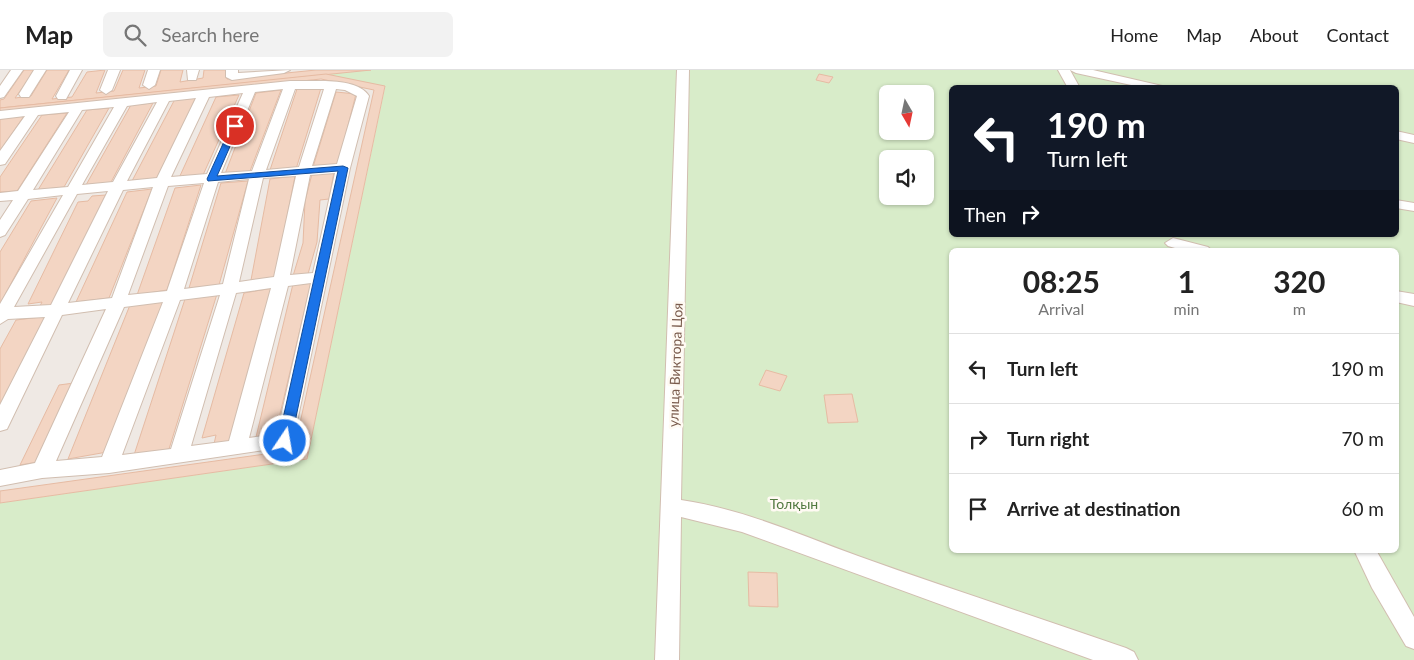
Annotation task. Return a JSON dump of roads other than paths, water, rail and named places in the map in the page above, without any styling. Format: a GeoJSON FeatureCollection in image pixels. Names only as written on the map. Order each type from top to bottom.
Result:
{"type":"FeatureCollection","features":[{"type":"Feature","properties":{"kind":"street"},"geometry":{"type":"LineString","coordinates":[[0,94],[17,70]]}},
{"type":"Feature","properties":{"kind":"street"},"geometry":{"type":"LineString","coordinates":[[25,94],[40,70]]}},
{"type":"Feature","properties":{"kind":"street"},"geometry":{"type":"LineString","coordinates":[[62,96],[76,70]]}},
{"type":"Feature","properties":{"kind":"street"},"geometry":{"type":"LineString","coordinates":[[106,90],[114,70]]}},
{"type":"Feature","properties":{"kind":"street"},"geometry":{"type":"LineString","coordinates":[[149,85],[154,70]]}},
{"type":"Feature","properties":{"kind":"street"},"geometry":{"type":"LineString","coordinates":[[232,70],[232,77],[284,70]]}},
{"type":"Feature","properties":{"kind":"street","name":"улица Виктора Цоя"},"geometry":{"type":"LineString","coordinates":[[667,660],[683,70]]}},
{"type":"Feature","properties":{"kind":"street"},"geometry":{"type":"LineString","coordinates":[[1064,70],[1072,85]]}},
{"type":"Feature","properties":{"kind":"street"},"geometry":{"type":"LineString","coordinates":[[1076,70],[1150,85]]}},
{"type":"Feature","properties":{"kind":"street"},"geometry":{"type":"LineString","coordinates":[[179,455],[230,288],[257,176],[290,85]]}},
{"type":"Feature","properties":{"kind":"street"},"geometry":{"type":"LineString","coordinates":[[0,115],[250,91],[290,85],[347,86],[360,91],[363,96],[343,168],[285,441],[109,465],[42,470],[0,478]]}},
{"type":"Feature","properties":{"kind":"street"},"geometry":{"type":"LineString","coordinates":[[237,447],[281,281],[304,172],[331,85]]}},
{"type":"Feature","properties":{"kind":"street"},"geometry":{"type":"LineString","coordinates":[[109,465],[174,294],[212,179],[250,91]]}},
{"type":"Feature","properties":{"kind":"street"},"geometry":{"type":"LineString","coordinates":[[42,470],[118,302],[162,182],[205,94]]}},
{"type":"Feature","properties":{"kind":"street"},"geometry":{"type":"LineString","coordinates":[[0,424],[117,187],[165,98]]}},
{"type":"Feature","properties":{"kind":"street"},"geometry":{"type":"LineString","coordinates":[[1,316],[122,103]]}},
{"type":"Feature","properties":{"kind":"street"},"geometry":{"type":"LineString","coordinates":[[0,232],[77,108]]}},
{"type":"Feature","properties":{"kind":"street"},"geometry":{"type":"LineString","coordinates":[[0,161],[34,112]]}},
{"type":"Feature","properties":{"kind":"street"},"geometry":{"type":"LineString","coordinates":[[1399,135],[1412,136]]}},
{"type":"Feature","properties":{"kind":"street"},"geometry":{"type":"LineString","coordinates":[[0,197],[343,168]]}},
{"type":"Feature","properties":{"kind":"street"},"geometry":{"type":"LineString","coordinates":[[1399,204],[1414,207]]}},
{"type":"Feature","properties":{"kind":"street"},"geometry":{"type":"LineString","coordinates":[[1173,243],[1194,248]]}},
{"type":"Feature","properties":{"kind":"street"},"geometry":{"type":"LineString","coordinates":[[1,316],[281,281],[320,278]]}},
{"type":"Feature","properties":{"kind":"street"},"geometry":{"type":"LineString","coordinates":[[1399,297],[1414,300]]}},
{"type":"Feature","properties":{"kind":"street"},"geometry":{"type":"LineString","coordinates":[[671,507],[703,511],[780,536],[856,566],[1126,660]]}},
{"type":"Feature","properties":{"kind":"street"},"geometry":{"type":"LineString","coordinates":[[1367,553],[1380,581],[1414,638]]}},
{"type":"Feature","properties":{"kind":"park label","name":"Толқын"},"geometry":{"type":"Point","coordinates":[794,503]}}]}
